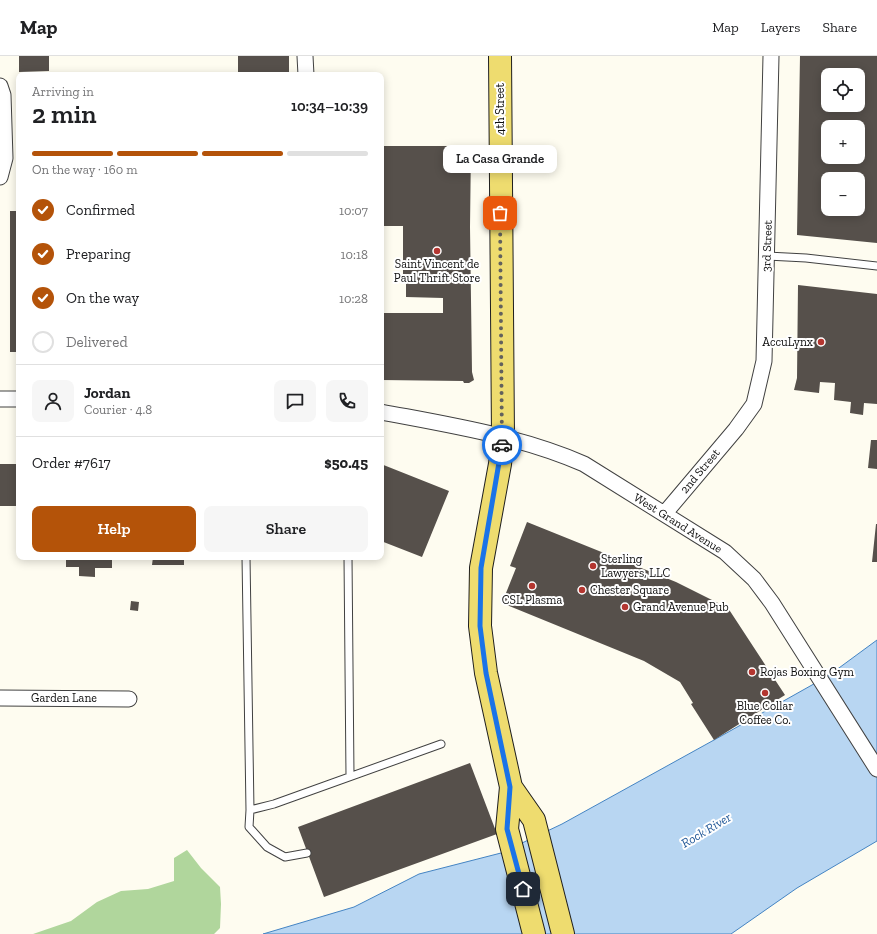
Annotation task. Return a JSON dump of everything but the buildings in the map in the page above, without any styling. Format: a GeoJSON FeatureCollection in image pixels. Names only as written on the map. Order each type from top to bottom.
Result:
{"type":"FeatureCollection","features":[{"type":"Feature","properties":{"kind":"main road","name":"4th Street"},"geometry":{"type":"LineString","coordinates":[[500,56],[503,437],[500,464],[481,568],[480,608],[486,673],[510,787],[507,829],[534,934]]}},
{"type":"Feature","properties":{"kind":"main road"},"geometry":{"type":"LineString","coordinates":[[510,787],[534,820],[563,934]]}},
{"type":"Feature","properties":{"kind":"street"},"geometry":{"type":"LineString","coordinates":[[305,56],[306,72]]}},
{"type":"Feature","properties":{"kind":"street","name":"3rd Street"},"geometry":{"type":"LineString","coordinates":[[736,429],[754,404],[764,361],[771,56]]}},
{"type":"Feature","properties":{"kind":"street"},"geometry":{"type":"LineString","coordinates":[[0,86],[3,95],[5,158],[0,177]]}},
{"type":"Feature","properties":{"kind":"street"},"geometry":{"type":"LineString","coordinates":[[0,399],[16,399]]}},
{"type":"Feature","properties":{"kind":"street","name":"West Grand Avenue"},"geometry":{"type":"LineString","coordinates":[[384,413],[503,437],[561,454],[584,464],[665,513],[725,552],[754,579],[772,602],[877,769]]}},
{"type":"Feature","properties":{"kind":"street","name":"2nd Street"},"geometry":{"type":"LineString","coordinates":[[665,513],[736,429]]}},
{"type":"Feature","properties":{"kind":"street","name":"Garden Lane"},"geometry":{"type":"LineString","coordinates":[[0,698],[129,699]]}},
{"type":"Feature","properties":{"kind":"lane"},"geometry":{"type":"LineString","coordinates":[[767,256],[806,258],[877,266]]}},
{"type":"Feature","properties":{"kind":"lane"},"geometry":{"type":"LineString","coordinates":[[246,560],[249,826],[267,847],[285,857],[307,853]]}},
{"type":"Feature","properties":{"kind":"lane"},"geometry":{"type":"LineString","coordinates":[[348,560],[350,776]]}},
{"type":"Feature","properties":{"kind":"lane"},"geometry":{"type":"LineString","coordinates":[[250,810],[274,804],[440,744]]}},
{"type":"Feature","properties":{"kind":"green space"},"geometry":{"type":"Polygon","coordinates":[[[187,850],[201,868],[220,887],[220,928],[214,934],[33,934],[71,921],[97,902],[121,891],[148,889],[174,881],[174,858],[187,850]]]}},
{"type":"Feature","properties":{"kind":"water","name":"Rock River"},"geometry":{"type":"Polygon","coordinates":[[[877,640],[877,841],[797,888],[731,934],[263,934],[354,907],[419,874],[501,853],[562,824],[828,676],[877,640]]]}},
{"type":"Feature","properties":{"kind":"way so far"},"geometry":{"type":"LineString","coordinates":[[500,213],[502,445]]}},
{"type":"Feature","properties":{"kind":"place","name":"La Casa Grande"},"geometry":{"type":"Point","coordinates":[500,213]}},
{"type":"Feature","properties":{"kind":"place","name":"Saint Vincent de Paul Thrift Store"},"geometry":{"type":"Point","coordinates":[437,251]}},
{"type":"Feature","properties":{"kind":"place","name":"AccuLynx"},"geometry":{"type":"Point","coordinates":[821,342]}},
{"type":"Feature","properties":{"kind":"place","name":"Sterling Lawyers, LLC"},"geometry":{"type":"Point","coordinates":[593,566]}},
{"type":"Feature","properties":{"kind":"place","name":"CSL Plasma"},"geometry":{"type":"Point","coordinates":[532,586]}},
{"type":"Feature","properties":{"kind":"place","name":"Chester Square"},"geometry":{"type":"Point","coordinates":[582,590]}},
{"type":"Feature","properties":{"kind":"place","name":"Grand Avenue Pub"},"geometry":{"type":"Point","coordinates":[625,607]}},
{"type":"Feature","properties":{"kind":"place","name":"Rojas Boxing Gym"},"geometry":{"type":"Point","coordinates":[752,672]}},
{"type":"Feature","properties":{"kind":"place","name":"Blue Collar Coffee Co."},"geometry":{"type":"Point","coordinates":[765,693]}},
{"type":"Feature","properties":{"kind":"route"},"geometry":{"type":"LineString","coordinates":[[502,445],[500,464],[481,568],[480,626],[486,673],[510,787],[507,829],[523,889]]}}]}
